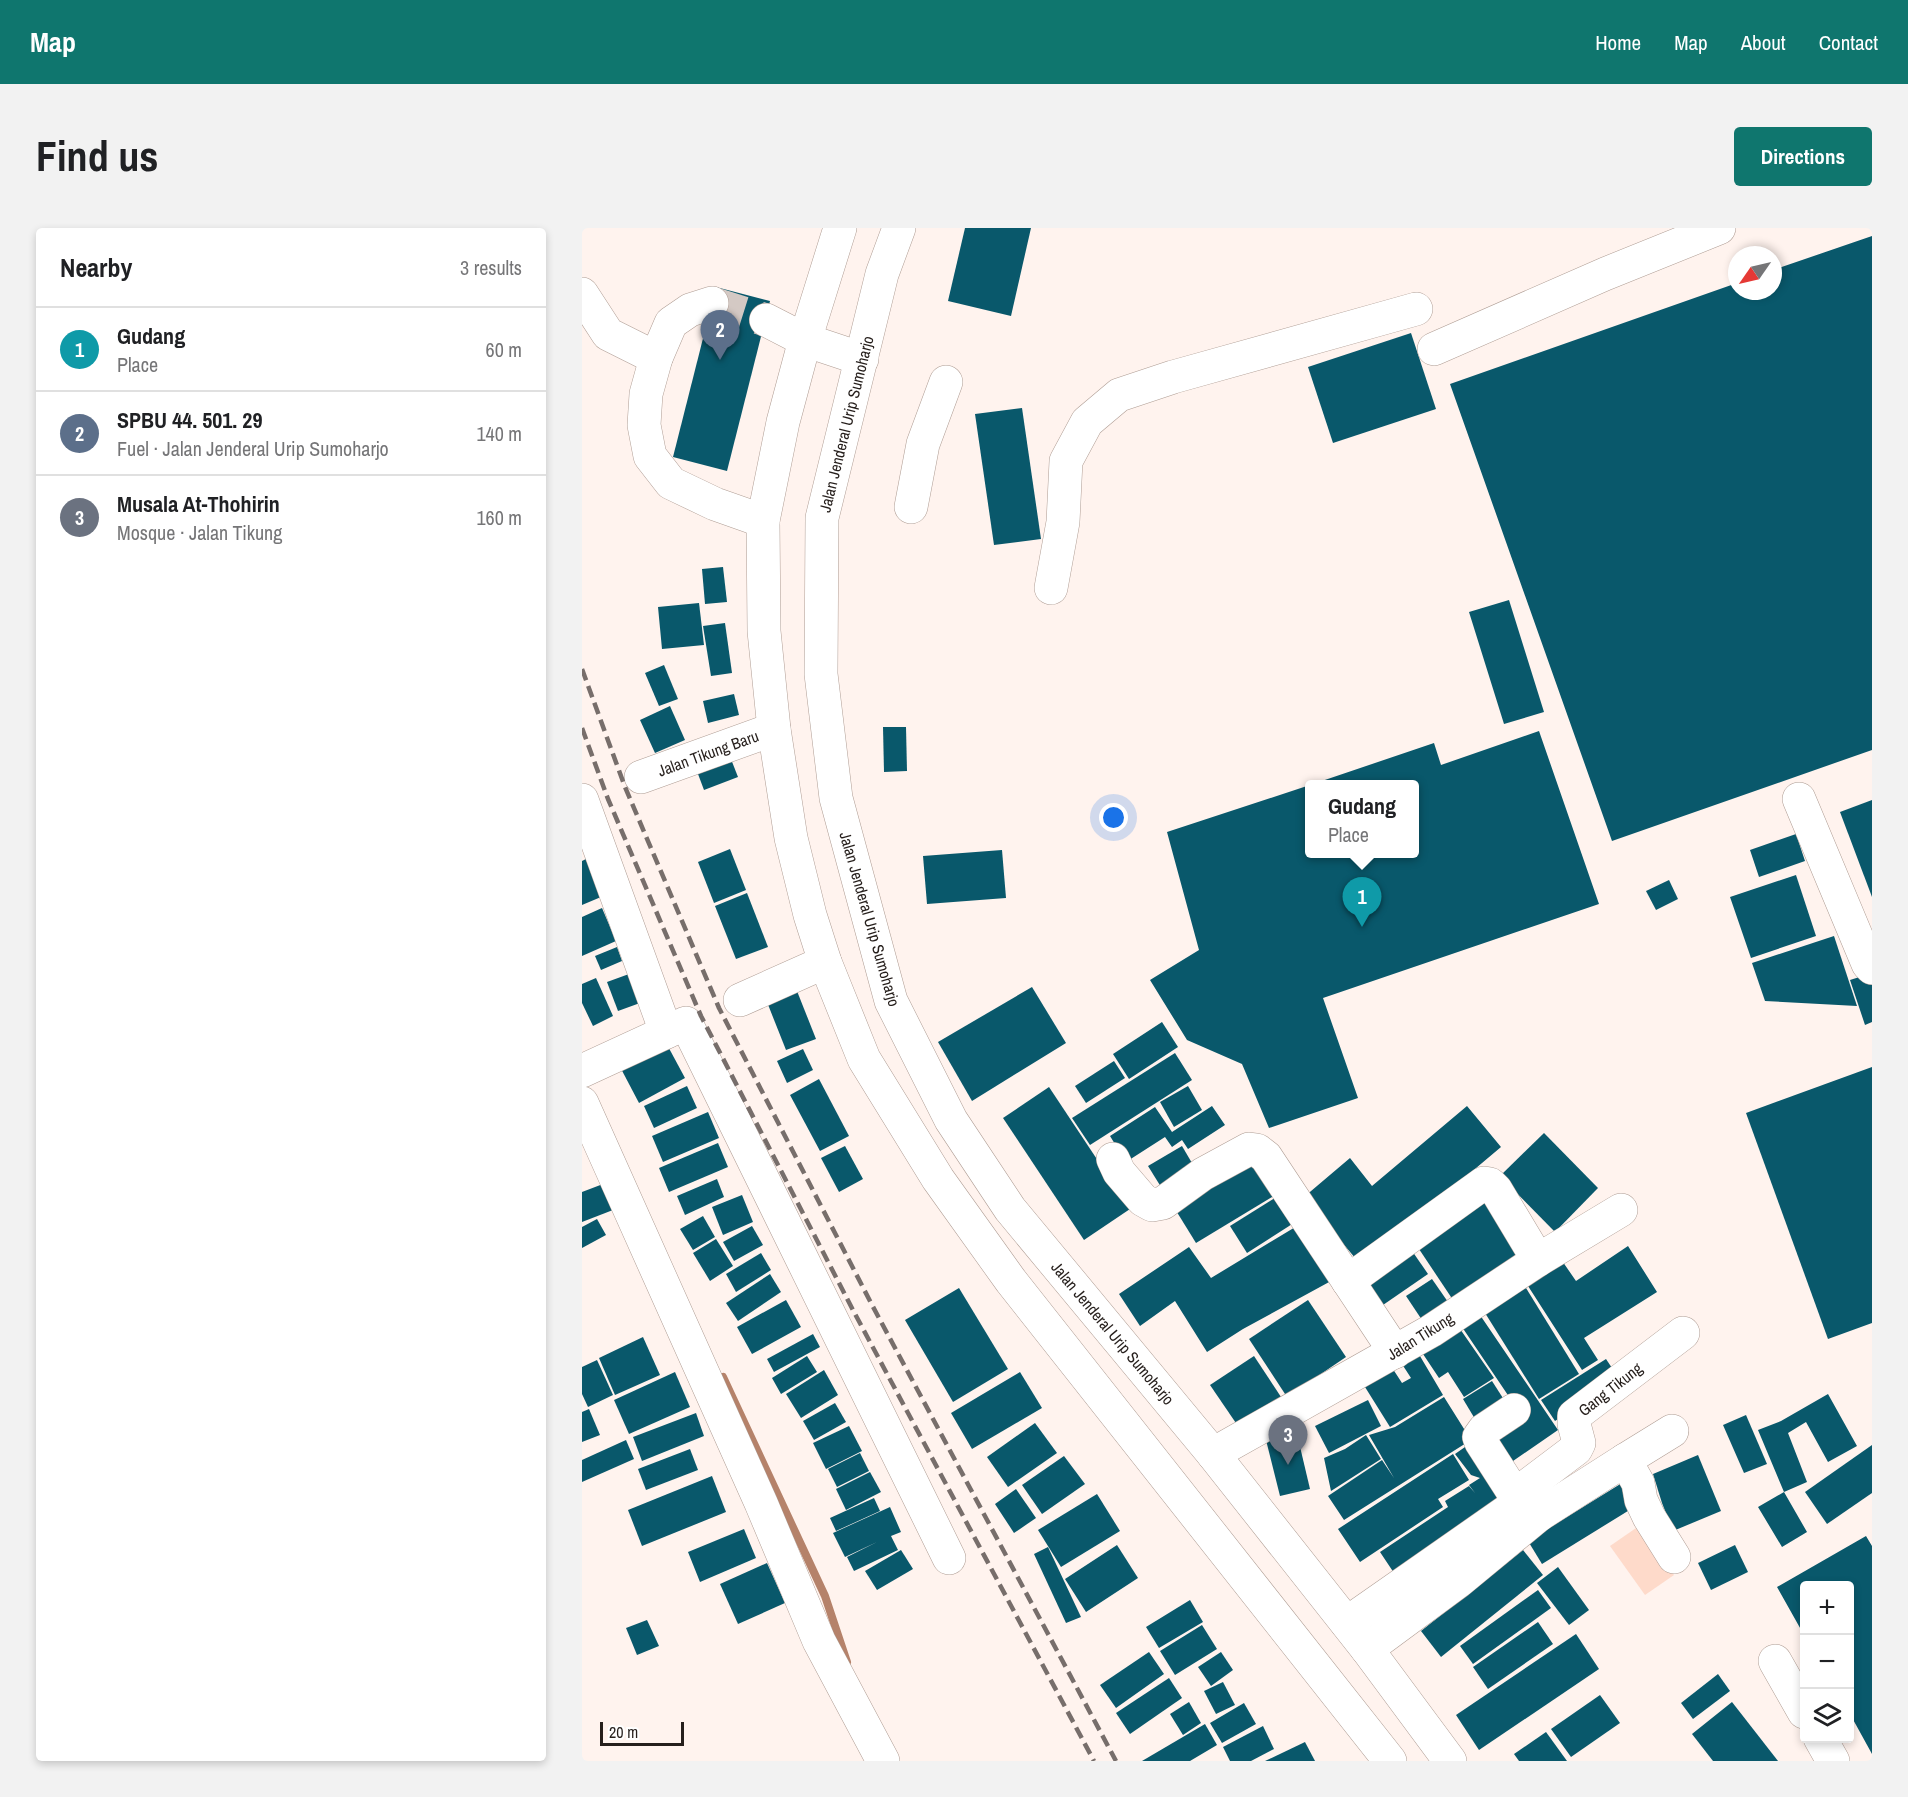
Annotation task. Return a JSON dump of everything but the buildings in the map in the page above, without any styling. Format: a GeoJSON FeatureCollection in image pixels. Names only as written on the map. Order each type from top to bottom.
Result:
{"type":"FeatureCollection","features":[{"type":"Feature","properties":{"kind":"main road"},"geometry":{"type":"LineString","coordinates":[[840,228],[805,340],[783,422],[763,521],[764,631],[774,729],[790,838],[825,962],[864,1059],[938,1179],[1011,1281],[1390,1761]]}},
{"type":"Feature","properties":{"kind":"main road","name":"Jalan Jenderal Urip Sumoharjo"},"geometry":{"type":"LineString","coordinates":[[899,228],[882,274],[822,518],[821,674],[836,798],[891,1001],[951,1120],[1010,1209],[1213,1454],[1347,1623],[1450,1761]]}},
{"type":"Feature","properties":{"kind":"main road"},"geometry":{"type":"LineString","coordinates":[[1434,349],[1605,274],[1719,228]]}},
{"type":"Feature","properties":{"kind":"main road"},"geometry":{"type":"LineString","coordinates":[[582,294],[608,334],[656,358]]}},
{"type":"Feature","properties":{"kind":"main road"},"geometry":{"type":"LineString","coordinates":[[712,303],[690,310],[671,323],[656,358],[646,394],[644,426],[650,456],[670,483],[715,504],[763,521]]}},
{"type":"Feature","properties":{"kind":"main road"},"geometry":{"type":"LineString","coordinates":[[1051,588],[1062,522],[1066,461],[1087,422],[1119,395],[1173,377],[1416,309]]}},
{"type":"Feature","properties":{"kind":"main road"},"geometry":{"type":"LineString","coordinates":[[766,320],[805,340],[862,359]]}},
{"type":"Feature","properties":{"kind":"main road"},"geometry":{"type":"LineString","coordinates":[[911,507],[923,444],[946,382]]}},
{"type":"Feature","properties":{"kind":"main road","name":"Jalan Tikung Baru"},"geometry":{"type":"LineString","coordinates":[[641,777],[774,729]]}},
{"type":"Feature","properties":{"kind":"main road"},"geometry":{"type":"LineString","coordinates":[[587,796],[666,1032]]}},
{"type":"Feature","properties":{"kind":"main road"},"geometry":{"type":"LineString","coordinates":[[1799,799],[1868,964],[1872,968]]}},
{"type":"Feature","properties":{"kind":"main road"},"geometry":{"type":"LineString","coordinates":[[740,1000],[825,962]]}},
{"type":"Feature","properties":{"kind":"main road"},"geometry":{"type":"LineString","coordinates":[[590,1067],[686,1023],[949,1558]]}},
{"type":"Feature","properties":{"kind":"main road"},"geometry":{"type":"LineString","coordinates":[[582,1103],[751,1482],[819,1641],[883,1761]]}},
{"type":"Feature","properties":{"kind":"main road"},"geometry":{"type":"LineString","coordinates":[[1113,1159],[1119,1172],[1143,1200],[1152,1204],[1163,1203],[1203,1174],[1248,1149],[1257,1150],[1266,1157],[1395,1352]]}},
{"type":"Feature","properties":{"kind":"main road"},"geometry":{"type":"LineString","coordinates":[[1348,1281],[1484,1184],[1496,1190],[1538,1260]]}},
{"type":"Feature","properties":{"kind":"main road","name":"Jalan Tikung"},"geometry":{"type":"LineString","coordinates":[[1213,1454],[1395,1352],[1538,1260],[1621,1210]]}},
{"type":"Feature","properties":{"kind":"main road","name":"Gang Tikung"},"geometry":{"type":"LineString","coordinates":[[1526,1503],[1576,1449],[1579,1443],[1574,1416],[1683,1333]]}},
{"type":"Feature","properties":{"kind":"main road"},"geometry":{"type":"LineString","coordinates":[[1514,1410],[1484,1430],[1479,1437],[1480,1442],[1526,1503]]}},
{"type":"Feature","properties":{"kind":"main road"},"geometry":{"type":"LineString","coordinates":[[1347,1623],[1526,1503],[1625,1460],[1672,1431]]}},
{"type":"Feature","properties":{"kind":"main road"},"geometry":{"type":"LineString","coordinates":[[1625,1460],[1638,1483],[1641,1500],[1649,1517],[1674,1557]]}},
{"type":"Feature","properties":{"kind":"main road"},"geometry":{"type":"LineString","coordinates":[[1367,1649],[1459,1581],[1526,1503]]}},
{"type":"Feature","properties":{"kind":"main road"},"geometry":{"type":"LineString","coordinates":[[1775,1660],[1800,1705]]}},
{"type":"Feature","properties":{"kind":"main road"},"geometry":{"type":"LineString","coordinates":[[1823,1743],[1833,1761]]}},
{"type":"Feature","properties":{"kind":"shaded area"},"geometry":{"type":"Polygon","coordinates":[[[1639,1526],[1674,1575],[1645,1595],[1610,1546],[1639,1526]]]}},
{"type":"Feature","properties":{"kind":"waterway"},"geometry":{"type":"LineString","coordinates":[[723,1377],[825,1596],[847,1662]]}},
{"type":"Feature","properties":{"kind":"tunnel"},"geometry":{"type":"LineString","coordinates":[[712,303],[766,320]]}},
{"type":"Feature","properties":{"kind":"railway"},"geometry":{"type":"LineString","coordinates":[[582,669],[625,787],[719,1008],[871,1303],[1116,1761]]}},
{"type":"Feature","properties":{"kind":"railway"},"geometry":{"type":"LineString","coordinates":[[582,728],[608,799],[701,1016],[854,1312],[1094,1761]]}},
{"type":"Feature","properties":{"kind":"place","name":"SPBU 44. 501. 29"},"geometry":{"type":"Point","coordinates":[720,360]}},
{"type":"Feature","properties":{"kind":"place","name":"Gudang"},"geometry":{"type":"Point","coordinates":[1362,927]}},
{"type":"Feature","properties":{"kind":"place","name":"Musala At-Thohirin"},"geometry":{"type":"Point","coordinates":[1288,1465]}}]}
